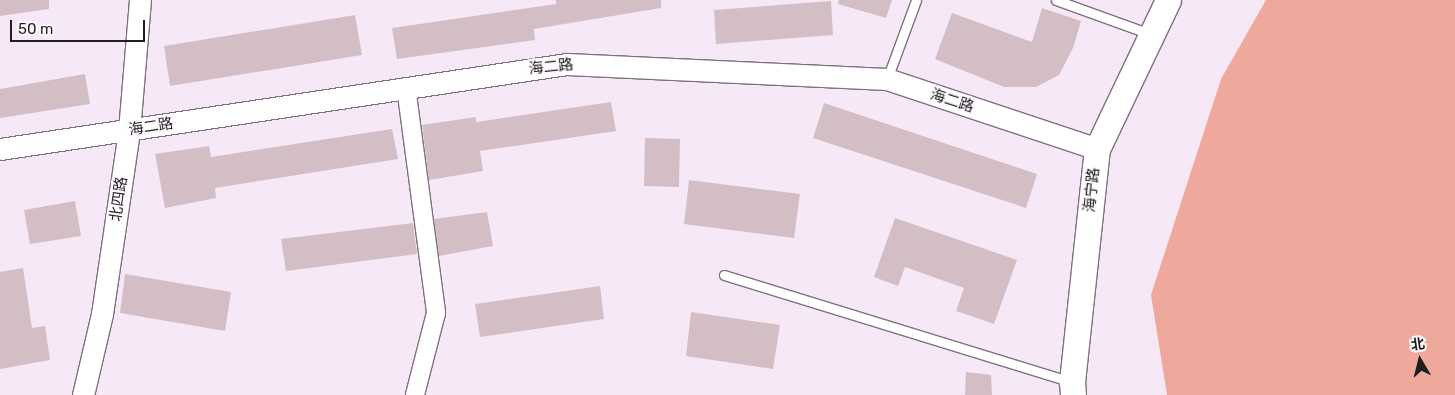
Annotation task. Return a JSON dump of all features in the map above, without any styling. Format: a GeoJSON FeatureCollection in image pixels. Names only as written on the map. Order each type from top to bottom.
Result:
{"type":"FeatureCollection","features":[{"type":"Feature","properties":{"kind":"main road","name":"海宁路"},"geometry":{"type":"LineString","coordinates":[[1072,388],[1097,149],[1168,0]]}},
{"type":"Feature","properties":{"kind":"street","name":"北四路"},"geometry":{"type":"LineString","coordinates":[[83,395],[102,314],[129,130],[140,0]]}},
{"type":"Feature","properties":{"kind":"street","name":"海二路"},"geometry":{"type":"LineString","coordinates":[[0,149],[567,64],[886,79],[1097,149]]}},
{"type":"Feature","properties":{"kind":"street"},"geometry":{"type":"LineString","coordinates":[[406,87],[436,313],[415,395]]}},
{"type":"Feature","properties":{"kind":"lane"},"geometry":{"type":"LineString","coordinates":[[886,79],[916,0]]}},
{"type":"Feature","properties":{"kind":"lane"},"geometry":{"type":"LineString","coordinates":[[1056,0],[1151,34]]}},
{"type":"Feature","properties":{"kind":"lane"},"geometry":{"type":"LineString","coordinates":[[724,275],[1072,388]]}},
{"type":"Feature","properties":{"kind":"shaded area"},"geometry":{"type":"Polygon","coordinates":[[[1266,0],[1455,0],[1455,395],[1167,395],[1151,295],[1221,79],[1266,0]]]}},
{"type":"Feature","properties":{"kind":"building"},"geometry":{"type":"Polygon","coordinates":[[[0,0],[49,0],[49,9],[0,16],[0,0]]]}},
{"type":"Feature","properties":{"kind":"building"},"geometry":{"type":"Polygon","coordinates":[[[556,0],[661,0],[661,8],[534,29],[535,40],[397,59],[392,28],[556,4],[556,0]]]}},
{"type":"Feature","properties":{"kind":"building"},"geometry":{"type":"Polygon","coordinates":[[[839,0],[892,0],[886,18],[838,4],[839,0]]]}},
{"type":"Feature","properties":{"kind":"building"},"geometry":{"type":"Polygon","coordinates":[[[831,1],[833,35],[716,44],[714,10],[831,1]]]}},
{"type":"Feature","properties":{"kind":"building"},"geometry":{"type":"Polygon","coordinates":[[[1042,8],[1081,21],[1073,48],[1059,75],[1036,87],[1004,87],[935,59],[952,13],[1032,42],[1042,8]]]}},
{"type":"Feature","properties":{"kind":"building"},"geometry":{"type":"Polygon","coordinates":[[[355,15],[362,55],[170,86],[164,46],[355,15]]]}},
{"type":"Feature","properties":{"kind":"building"},"geometry":{"type":"Polygon","coordinates":[[[85,74],[90,104],[0,118],[0,89],[85,74]]]}},
{"type":"Feature","properties":{"kind":"building"},"geometry":{"type":"Polygon","coordinates":[[[611,102],[616,131],[480,151],[483,171],[429,180],[422,125],[476,117],[476,122],[611,102]]]}},
{"type":"Feature","properties":{"kind":"building"},"geometry":{"type":"Polygon","coordinates":[[[824,103],[1037,174],[1026,208],[813,138],[824,103]]]}},
{"type":"Feature","properties":{"kind":"building"},"geometry":{"type":"Polygon","coordinates":[[[392,129],[398,159],[215,188],[216,198],[165,208],[155,154],[209,146],[211,157],[392,129]]]}},
{"type":"Feature","properties":{"kind":"building"},"geometry":{"type":"Polygon","coordinates":[[[645,138],[680,139],[679,187],[644,186],[645,138]]]}},
{"type":"Feature","properties":{"kind":"building"},"geometry":{"type":"Polygon","coordinates":[[[689,180],[800,194],[794,238],[684,224],[689,180]]]}},
{"type":"Feature","properties":{"kind":"building"},"geometry":{"type":"Polygon","coordinates":[[[75,201],[81,236],[30,244],[24,210],[75,201]]]}},
{"type":"Feature","properties":{"kind":"building"},"geometry":{"type":"Polygon","coordinates":[[[487,212],[493,246],[439,256],[434,219],[487,212]]]}},
{"type":"Feature","properties":{"kind":"building"},"geometry":{"type":"Polygon","coordinates":[[[895,218],[1017,260],[994,324],[956,311],[964,288],[905,267],[898,286],[874,277],[895,218]]]}},
{"type":"Feature","properties":{"kind":"building"},"geometry":{"type":"Polygon","coordinates":[[[413,223],[417,254],[286,271],[281,239],[413,223]]]}},
{"type":"Feature","properties":{"kind":"building"},"geometry":{"type":"Polygon","coordinates":[[[23,268],[32,328],[45,326],[50,360],[0,369],[0,272],[23,268]]]}},
{"type":"Feature","properties":{"kind":"building"},"geometry":{"type":"Polygon","coordinates":[[[125,274],[231,292],[225,331],[120,313],[125,274]]]}},
{"type":"Feature","properties":{"kind":"building"},"geometry":{"type":"Polygon","coordinates":[[[600,286],[604,319],[480,337],[475,304],[600,286]]]}},
{"type":"Feature","properties":{"kind":"building"},"geometry":{"type":"Polygon","coordinates":[[[691,312],[780,325],[773,369],[686,356],[691,312]]]}},
{"type":"Feature","properties":{"kind":"building"},"geometry":{"type":"Polygon","coordinates":[[[966,372],[991,375],[992,395],[965,395],[966,372]]]}}]}
